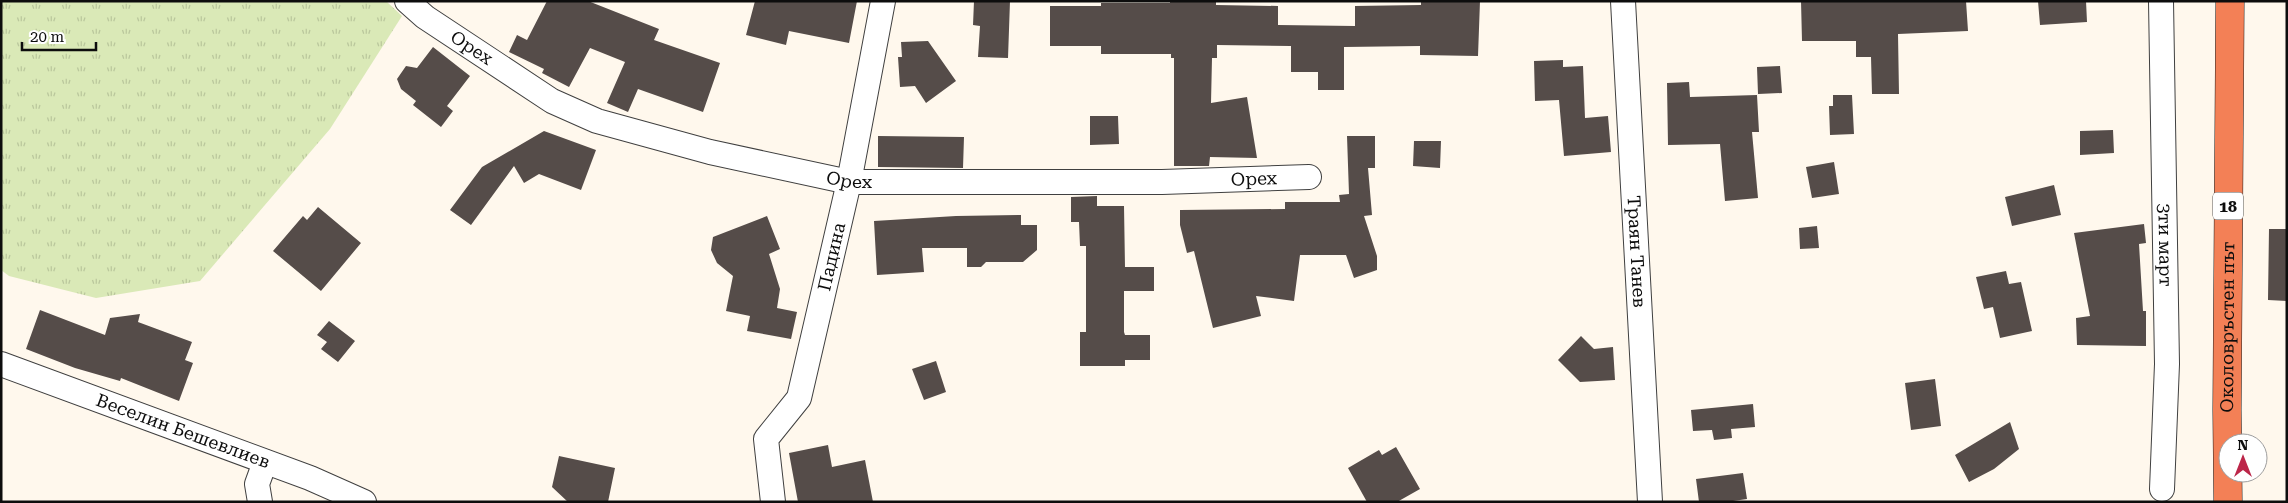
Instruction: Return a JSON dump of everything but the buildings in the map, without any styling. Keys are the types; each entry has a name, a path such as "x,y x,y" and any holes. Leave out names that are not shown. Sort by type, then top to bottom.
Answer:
{"highway":[{"name":"Околовръстен път","path":"2228,502 2230,1"}],"street":[{"name":"Орех","path":"407,1 425,17 552,100 596,121 710,152 849,182 1162,182 1310,177"},
{"name":"Падина","path":"773,502 766,439 799,398 849,182 883,1"},
{"name":"Траян Танев","path":"1624,1 1650,502"},
{"name":"3ти март","path":"2161,1 2167,364 2162,489"},
{"name":"Веселин Бешевлиев","path":"1,364 264,462 364,502"},
{"path":"260,502 257,484 264,462"}],"green space":[{"path":"1,1 386,1 402,16 330,129 200,281 96,298 9,276 1,270"}]}
